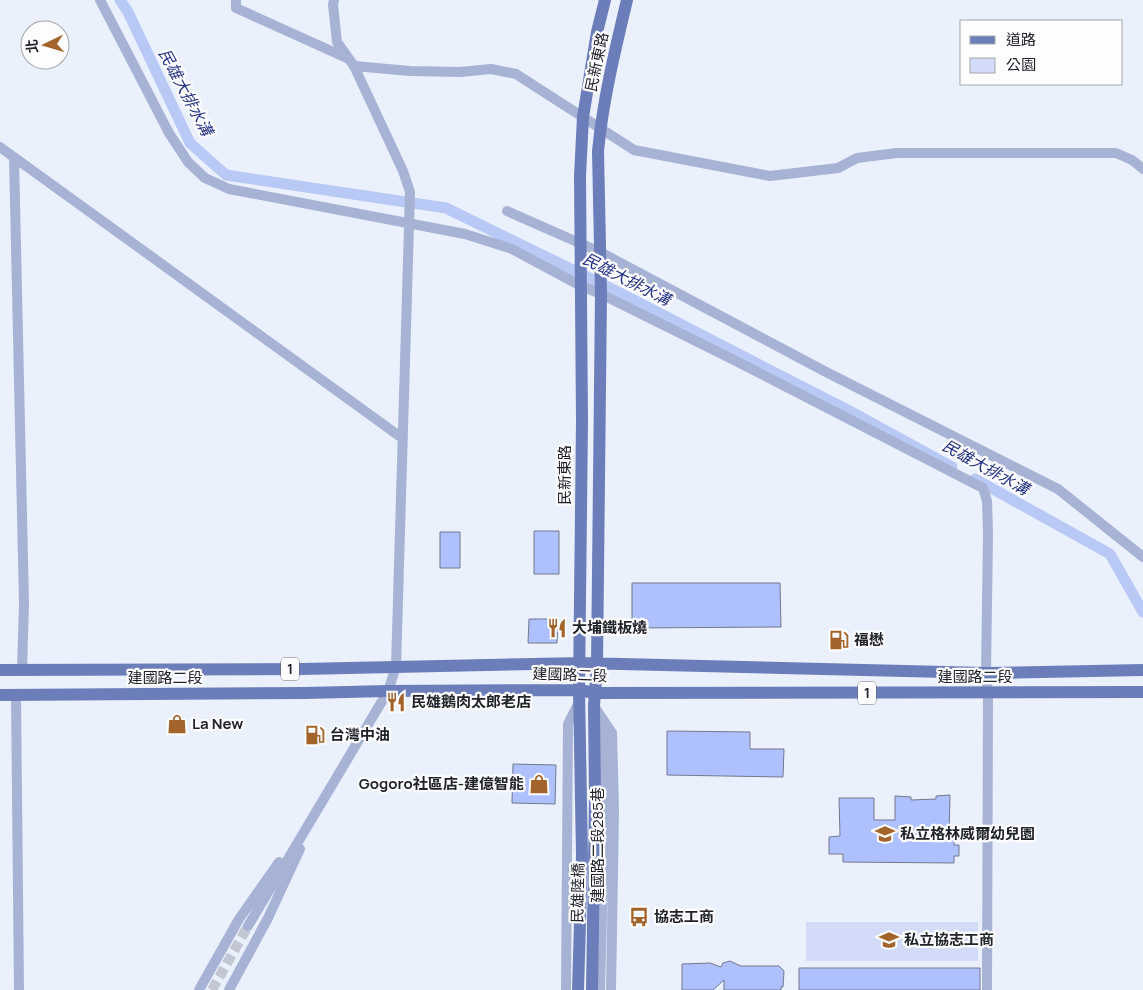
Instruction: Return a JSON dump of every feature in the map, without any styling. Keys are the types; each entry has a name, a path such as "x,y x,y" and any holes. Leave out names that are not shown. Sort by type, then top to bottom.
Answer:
{"main road":[{"name":"民新東路","path":"578,798 581,663 582,430 580,176 583,117 597,32 605,0"},
{"name":"民新東路","path":"601,294 598,151 613,60 627,0"},
{"path":"600,798 594,706 597,664 601,294"},
{"name":"建國路二段","path":"0,670 302,669 581,663 986,673 1140,670"},
{"name":"建國路二段","path":"0,695 294,693 388,690 579,696 595,693 988,694 1141,692"},
{"name":"民雄陸橋","path":"578,798 582,856 578,990"},
{"name":"民雄陸橋","path":"592,990 600,798"}],"street":[{"path":"100,0 169,133 188,162 205,178 230,188 464,234 512,248 581,286 730,358 983,488 987,501 988,534 986,673 988,694 987,990"},
{"path":"236,0 236,8 352,63 410,71 452,72 491,69 516,74 600,130 634,150 770,176 838,168 857,158 897,153 1116,153 1132,160 1143,168"},
{"path":"248,926 388,690 396,667 410,192 403,171 352,63 337,42 334,0"},
{"path":"0,147 402,438"},
{"path":"14,157 24,604 22,670"},
{"path":"508,211 600,252 828,373 1058,489 1143,557"},
{"path":"16,695 19,990"},
{"path":"566,990 568,724 579,696"},
{"name":"建國路二段285巷","path":"594,706 612,733 614,811 612,990"},
{"path":"199,990 238,919 324,798"},
{"path":"229,990 268,918 324,798"},
{"name":"民雄陸橋","path":"571,990 578,798"},
{"name":"民雄陸橋","path":"600,798 600,990"}],"green space":[{"path":"806,922 978,922 978,961 806,961"}],"building":[{"path":"534,531 559,531 559,574 534,574"},
{"path":"440,532 460,532 460,568 440,568"},
{"path":"632,583 780,583 781,627 632,628"},
{"path":"529,619 558,619 557,643 528,643"},
{"path":"667,731 750,732 750,749 784,749 783,777 667,775"},
{"path":"513,764 556,765 555,804 512,803"},
{"path":"950,795 949,837 954,837 954,845 959,845 959,856 954,856 954,863 843,862 843,854 829,854 829,837 840,836 839,798 874,798 874,820 895,820 895,796 911,797 911,800 936,799 936,796"},
{"path":"730,961 741,966 779,966 784,971 783,987 781,987 781,990 724,990 724,980 713,990 682,990 682,964 710,963 721,967 723,963"},
{"path":"799,968 980,968 980,990 799,990"}],"waterway":[{"name":"民雄大排水溝","path":"120,0 128,12 190,143 226,175 446,208 622,294 859,416 952,467"},
{"name":"民雄大排水溝","path":"975,479 1110,554 1143,612"}],"tunnel":[{"path":"212,990 248,926"}],"place":[{"name":"大埔鐵板燒","path":"557,628"},
{"name":"福懋","path":"839,640"},
{"name":"民雄鵝肉太郎老店","path":"396,702"},
{"name":"La New","path":"177,724"},
{"name":"台灣中油","path":"315,735"},
{"name":"Gogoro社區店-建億智能","path":"539,784"},
{"name":"私立格林威爾幼兒園","path":"885,834"},
{"name":"協志工商","path":"639,917"},
{"name":"私立協志工商","path":"889,940"}]}
